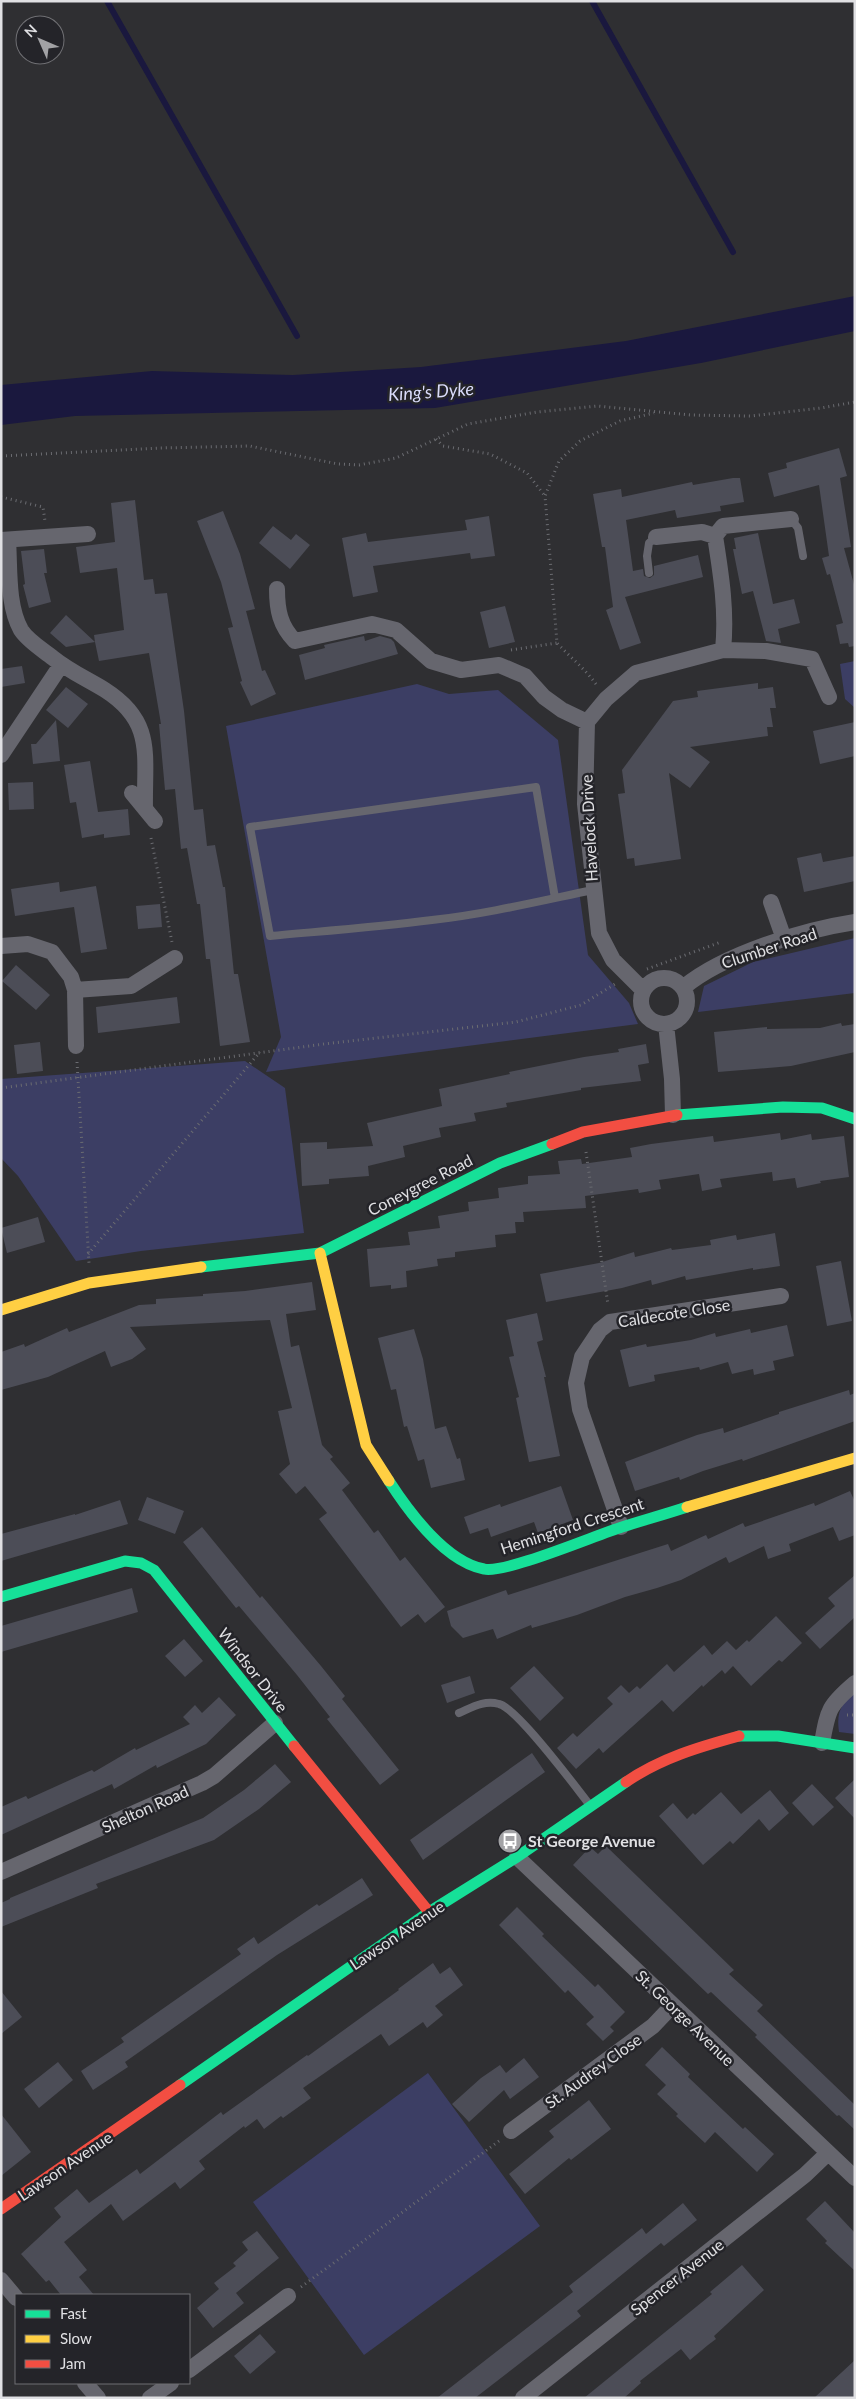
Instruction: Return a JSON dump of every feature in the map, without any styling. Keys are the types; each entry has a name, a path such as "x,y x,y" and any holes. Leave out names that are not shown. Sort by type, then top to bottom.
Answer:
{"street":[{"path":"723,650 726,627 715,536 723,526 791,519"},
{"path":"656,537 702,532 715,536"},
{"path":"88,534 5,540 14,614 22,631 61,664 106,691 130,709 140,726 145,744 144,808"},
{"path":"277,589 277,610 284,630 295,641 372,624 396,630 431,661 461,670 499,665 526,676 544,697 562,710 587,722 606,699 636,673 723,650 766,651 812,659 829,697"},
{"path":"1,755 61,664"},
{"name":"Havelock Drive","path":"587,722 584,804 599,933 613,960 644,990"},
{"path":"132,793 155,821"},
{"path":"771,902 784,939"},
{"name":"Clumber Road","path":"684,987 713,966 784,939 855,922"},
{"path":"1,946 28,944 52,952 71,977 75,990 76,1046"},
{"path":"75,990 130,986 175,958"},
{"path":"662,978 673,979 684,987 687,998 684,1013 680,1018 666,1024 652,1021 642,1011 641,995 644,990 649,983 662,978"},
{"path":"666,1024 673,1115"},
{"name":"Coneygree Road","path":"1,1310 90,1283 138,1275 320,1253 500,1163 583,1132 673,1115 783,1107 822,1108 855,1119"},
{"name":"Hemingford Crescent","path":"320,1253 366,1445 398,1495 436,1540 462,1561 486,1570 516,1564 620,1527 855,1458"},
{"name":"Caldecote Close","path":"620,1527 580,1408 576,1383 582,1357 600,1330 610,1322 781,1296"},
{"name":"Windsor Drive","path":"1,1597 125,1561 141,1563 154,1570 274,1723 429,1912"},
{"path":"822,1742 827,1715 834,1701 855,1683"},
{"name":"Shelton Road","path":"1,1872 202,1783 214,1776 274,1723"},
{"name":"Lawson Avenue","path":"1,2209 429,1912 517,1857 639,1773 685,1751 740,1736 778,1736 855,1748"},
{"name":"St. George Avenue","path":"517,1857 855,2178"},
{"name":"St. Audrey Close","path":"511,2131 653,2026 672,2006"},
{"name":"Spencer Avenue","path":"523,2398 805,2175 828,2153"},
{"path":"1,2280 15,2297"},
{"path":"190,2369 288,2296"},
{"path":"86,2384 98,2398"},
{"path":"150,2398 170,2384"}],"lane":[{"path":"791,519 798,528 803,556"},
{"path":"649,573 647,556 649,543 656,537"},
{"path":"555,898 536,787 250,827 270,936 433,920 555,898 593,890"},
{"path":"459,1713 482,1702 501,1704 518,1718 591,1806"}],"path":[{"path":"1,456 160,448 250,446 338,464 359,465 396,458 468,424 536,412 597,406 658,413 751,416 855,402"},
{"path":"606,699 588,673 572,660 557,643 545,496 559,461 580,441 620,421 658,413"},
{"path":"436,439 443,446 490,454 527,473 545,496"},
{"path":"1,497 43,507 45,521 33,538"},
{"path":"144,808 175,958"},
{"path":"1,1088 260,1052 516,1022 581,1006 629,975 722,942"},
{"path":"88,1254 260,1052"},
{"path":"78,1076 90,1283"},
{"path":"583,1132 610,1322"},
{"path":"288,2296 511,2131"}],"shaded area":[{"path":"855,661 855,708 845,699 840,664"},
{"path":"417,684 449,694 498,690 558,740 588,955 629,1003 638,1024 266,1072 281,1037 226,726"},
{"path":"855,938 855,993 698,1012 704,986 753,962"},
{"path":"245,1061 285,1088 304,1233 141,1251 76,1261 18,1176 1,1158 1,1079"},
{"path":"855,1689 855,1734 839,1732 839,1713"},
{"path":"428,2073 540,2226 364,2355 253,2202"}],"water":[{"name":"King's Dyke","path":"855,296 855,331 701,363 435,408 75,416 1,425 1,385 152,371 293,375 421,367 626,341"}],"building":[{"path":"839,448 847,476 840,478 851,547 844,548 855,588 855,646 849,647 848,643 840,644 836,625 843,623 830,574 827,575 822,558 829,556 819,485 774,497 768,473 787,468 786,463"},
{"path":"740,478 744,502 720,506 721,511 677,518 675,510 626,520 633,571 643,569 644,576 650,578 654,575 654,566 698,555 703,577 625,597 641,643 620,650 606,610 613,607 605,547 602,547 593,494 621,489 622,497 692,482 693,485"},
{"path":"135,500 144,580 153,579 155,594 167,593 184,711 194,810 203,809 207,846 215,845 223,887 225,887 234,974 238,974 250,1042 220,1046 210,959 206,959 200,904 197,904 187,848 181,849 175,789 165,790 159,724 161,724 149,653 99,661 94,635 124,630 117,568 80,573 76,547 115,542 111,503"},
{"path":"223,511 240,554 255,609 246,611 262,671 265,670 276,694 251,706 240,682 242,681 228,628 233,627 221,582 197,521"},
{"path":"489,516 495,556 471,559 470,553 373,566 378,592 353,597 342,538 366,533 368,542 467,530 465,520"},
{"path":"273,526 291,540 296,534 310,545 290,569 259,543"},
{"path":"758,533 773,604 794,599 800,623 778,629 781,643 766,641 753,591 742,594 733,549 736,549 734,538"},
{"path":"44,549 47,573 44,573 51,602 29,608 23,585 25,584 21,551"},
{"path":"505,606 515,642 489,648 480,612"},
{"path":"66,615 95,642 66,647 50,633"},
{"path":"364,636 365,641 380,636 391,639 398,654 305,680 299,655 325,648 324,645"},
{"path":"22,666 25,683 1,687 1,669"},
{"path":"758,683 758,689 773,687 776,708 770,708 773,727 767,727 768,736 690,747 710,762 690,788 669,773 681,859 635,866 634,858 627,859 618,794 625,793 622,770 673,701 698,697 697,691"},
{"path":"66,687 88,704 68,728 46,710"},
{"path":"56,720 60,761 33,764 31,744 36,744"},
{"path":"855,722 855,756 820,764 813,731"},
{"path":"90,761 98,812 128,809 130,835 104,838 104,834 82,838 76,802 70,803 64,765"},
{"path":"33,782 34,809 9,810 8,783"},
{"path":"821,853 823,862 855,856 855,881 804,892 797,858"},
{"path":"59,882 60,892 96,886 107,949 81,953 74,907 15,916 11,889"},
{"path":"160,904 162,927 138,929 136,906"},
{"path":"16,965 50,995 36,1010 2,981"},
{"path":"177,997 180,1023 98,1033 96,1007"},
{"path":"841,1023 842,1026 855,1024 855,1052 791,1066 718,1072 714,1032 767,1027 767,1029 820,1028"},
{"path":"40,1042 43,1071 17,1074 14,1045"},
{"path":"646,1044 649,1063 638,1065 641,1081 581,1088 581,1090 506,1103 507,1107 474,1113 476,1121 439,1128 441,1137 403,1146 405,1157 368,1166 369,1176 329,1179 329,1184 302,1186 300,1143 327,1142 327,1149 373,1146 367,1123 442,1106 439,1089 510,1074 509,1072 619,1052 618,1049"},
{"path":"780,1133 781,1140 811,1134 812,1140 844,1136 849,1177 820,1181 821,1183 797,1188 795,1178 773,1181 772,1172 720,1179 722,1187 702,1191 699,1174 659,1180 661,1189 639,1193 638,1189 585,1196 586,1208 523,1212 524,1222 515,1222 516,1233 495,1235 496,1247 455,1252 455,1257 437,1259 438,1266 406,1271 407,1287 391,1289 391,1285 370,1287 367,1249 410,1245 408,1232 440,1228 438,1216 469,1211 468,1202 499,1198 498,1188 528,1184 528,1176 560,1174 558,1161 581,1159 582,1164 632,1157 630,1148 651,1144 713,1136 714,1142"},
{"path":"38,1217 45,1242 7,1253 1,1228"},
{"path":"775,1233 780,1266 753,1270 753,1268 686,1280 685,1276 652,1285 651,1280 622,1288 546,1302 540,1274 599,1263 634,1252 635,1257 671,1248 672,1250 711,1245 710,1240 736,1235 737,1240"},
{"path":"841,1261 852,1321 827,1326 816,1266"},
{"path":"312,1282 316,1310 286,1314 291,1347 299,1345 322,1445 333,1457 330,1459 350,1483 342,1490 374,1533 378,1530 400,1561 405,1557 445,1607 425,1623 418,1614 401,1627 319,1519 327,1513 305,1486 296,1494 279,1474 290,1464 278,1411 292,1408 270,1320 130,1327 146,1349 132,1359 111,1367 105,1351 48,1377 1,1390 1,1352 24,1344 25,1347 67,1328 69,1332 139,1305 156,1304 156,1299 203,1296 203,1294 245,1291"},
{"path":"537,1313 543,1340 537,1342 546,1377 544,1377 560,1456 529,1462 516,1398 519,1397 509,1357 514,1356 506,1320"},
{"path":"787,1325 794,1356 773,1361 775,1370 754,1375 753,1369 732,1374 728,1362 700,1370 699,1367 654,1375 655,1381 629,1387 620,1350 646,1344 647,1347 691,1340 715,1333 716,1337 750,1329 751,1333"},
{"path":"414,1329 423,1359 435,1429 446,1426 457,1459 460,1458 465,1480 431,1488 424,1459 418,1461 407,1426 404,1427 396,1389 391,1390 378,1338"},
{"path":"849,1390 850,1395 855,1393 855,1421 743,1461 742,1459 680,1480 679,1477 635,1491 625,1462 697,1435 723,1428 724,1433 779,1414 779,1412"},
{"path":"561,1486 573,1520 538,1533 534,1522 491,1537 488,1528 470,1534 464,1517 500,1504 501,1507"},
{"path":"850,1491 855,1502 855,1535 839,1541 833,1527 789,1544 791,1551 768,1559 764,1546 729,1563 726,1557 681,1580 625,1597 577,1615 532,1628 531,1625 497,1639 493,1629 463,1638 451,1626 447,1611 506,1590 508,1595 668,1544 671,1551 706,1535 708,1539 743,1523 745,1527 814,1503 815,1506"},
{"path":"147,1497 184,1511 175,1534 138,1520"},
{"path":"120,1500 128,1524 1,1561 1,1534 75,1515"},
{"path":"202,1527 260,1598 262,1596 321,1666 345,1696 342,1699 399,1770 380,1785 327,1719 330,1717 297,1675 239,1606 236,1608 183,1542"},
{"path":"855,1575 855,1617 820,1649 805,1633 835,1606 828,1598"},
{"path":"132,1588 138,1612 1,1652 1,1626"},
{"path":"776,1616 802,1643 782,1662 779,1660 751,1686 733,1666 725,1674 722,1670 703,1687 702,1685 673,1712 662,1700 603,1753 599,1748 576,1769 557,1748 573,1733 577,1737 613,1704 607,1698 621,1685 629,1693 637,1686 640,1689 667,1664 674,1672 704,1645 712,1655 727,1641 736,1650 747,1640 749,1642"},
{"path":"184,1639 203,1661 185,1677 165,1656"},
{"path":"534,1666 564,1698 540,1721 510,1688"},
{"path":"470,1676 475,1693 447,1703 441,1685"},
{"path":"219,1697 236,1715 206,1744 157,1768 156,1765 114,1789 112,1784 1,1835 1,1807 26,1796 28,1799 92,1770 94,1772 135,1748 136,1750 190,1724 183,1717 195,1705 202,1713"},
{"path":"532,1753 545,1772 423,1860 410,1840"},
{"path":"275,1764 291,1782 259,1809 214,1840 96,1884 98,1888 1,1927 1,1903 203,1818 244,1790"},
{"path":"855,1779 855,1819 835,1798"},
{"path":"812,1784 834,1807 813,1826 792,1803"},
{"path":"770,1790 789,1813 769,1831 759,1819 733,1844 730,1841 703,1865 659,1816 673,1803 687,1819 693,1813 695,1815 721,1792 741,1814"},
{"path":"606,1846 734,1970 729,1974 763,2005 757,2011 855,2105 855,2130 839,2115 837,2116 755,2037 757,2035 711,1992 708,1994 573,1865 590,1847 598,1854"},
{"path":"362,1878 373,1895 277,1955 125,2062 128,2067 93,2090 81,2071 124,2042 121,2038 241,1954 237,1949 254,1937 258,1944 317,1904 319,1906"},
{"path":"517,1907 544,1934 542,1936 595,1987 598,1984 625,2012 610,2027 614,2031 603,2041 586,2024 594,2017 568,1990 565,1993 499,1925"},
{"path":"433,1963 440,1974 450,1967 463,1985 435,2006 443,2015 427,2028 423,2022 389,2046 381,2034 303,2088 311,2098 283,2118 281,2116 264,2129 257,2119 245,2128 244,2126 199,2161 205,2169 180,2189 175,2182 123,2221 111,2204 64,2242 87,2270 79,2277 93,2294 60,2294 49,2280 46,2282 21,2254 61,2217 54,2208 77,2189 89,2203 137,2169 140,2174 221,2112 223,2115 308,2056"},
{"path":"1,1991 22,2017 1,2034"},
{"path":"662,2047 690,2074 688,2077 743,2129 745,2127 774,2154 757,2172 715,2132 705,2143 676,2116 678,2114 657,2094 666,2085 645,2065"},
{"path":"524,2058 539,2077 510,2099 504,2090 469,2122 452,2104 481,2078 500,2065 506,2073"},
{"path":"58,2062 73,2080 39,2108 24,2089"},
{"path":"589,2100 611,2129 571,2160 569,2158 525,2194 509,2174 554,2137 549,2131"},
{"path":"1,2114 31,2152 1,2176"},
{"path":"825,2201 855,2233 855,2271 825,2243 827,2241 806,2219"},
{"path":"683,2203 697,2220 664,2246 661,2243 577,2311 581,2316 475,2398 437,2398 573,2292 569,2286 642,2228 646,2234"},
{"path":"257,2231 279,2258 236,2293 244,2303 213,2328 197,2308 219,2289 214,2283 236,2266 233,2263 248,2250 242,2242"},
{"path":"742,2265 764,2290 714,2336 716,2339 690,2360 681,2349 640,2381 641,2383 624,2398 584,2398 712,2294 710,2292"},
{"path":"260,2334 276,2352 250,2374 234,2356"},
{"path":"855,2360 855,2398 814,2398"}],"waterway":[{"path":"107,1 297,336"},
{"path":"592,1 733,252"}],"traffic: fast":[{"path":"677,1115 783,1107 822,1108 855,1119"},
{"path":"201,1267 320,1253 500,1163 552,1144"},
{"path":"389,1481 407,1507 430,1534 456,1557 484,1569 511,1566 622,1527 687,1507"},
{"path":"1,1597 125,1561 141,1563 154,1570 294,1746"},
{"path":"739,1736 778,1736 855,1748"},
{"path":"180,2085 429,1912 517,1857 626,1782"}],"traffic: slow":[{"path":"320,1253 366,1445 389,1481"},
{"path":"1,1310 89,1283 201,1267"},
{"path":"687,1507 855,1458"}],"traffic: jam":[{"path":"552,1144 583,1132 677,1115"},
{"path":"626,1782 667,1760 695,1749 739,1736"},
{"path":"294,1746 429,1912"},
{"path":"1,2209 180,2085"}],"place":[{"name":"St George Avenue","path":"510,1841"}]}
